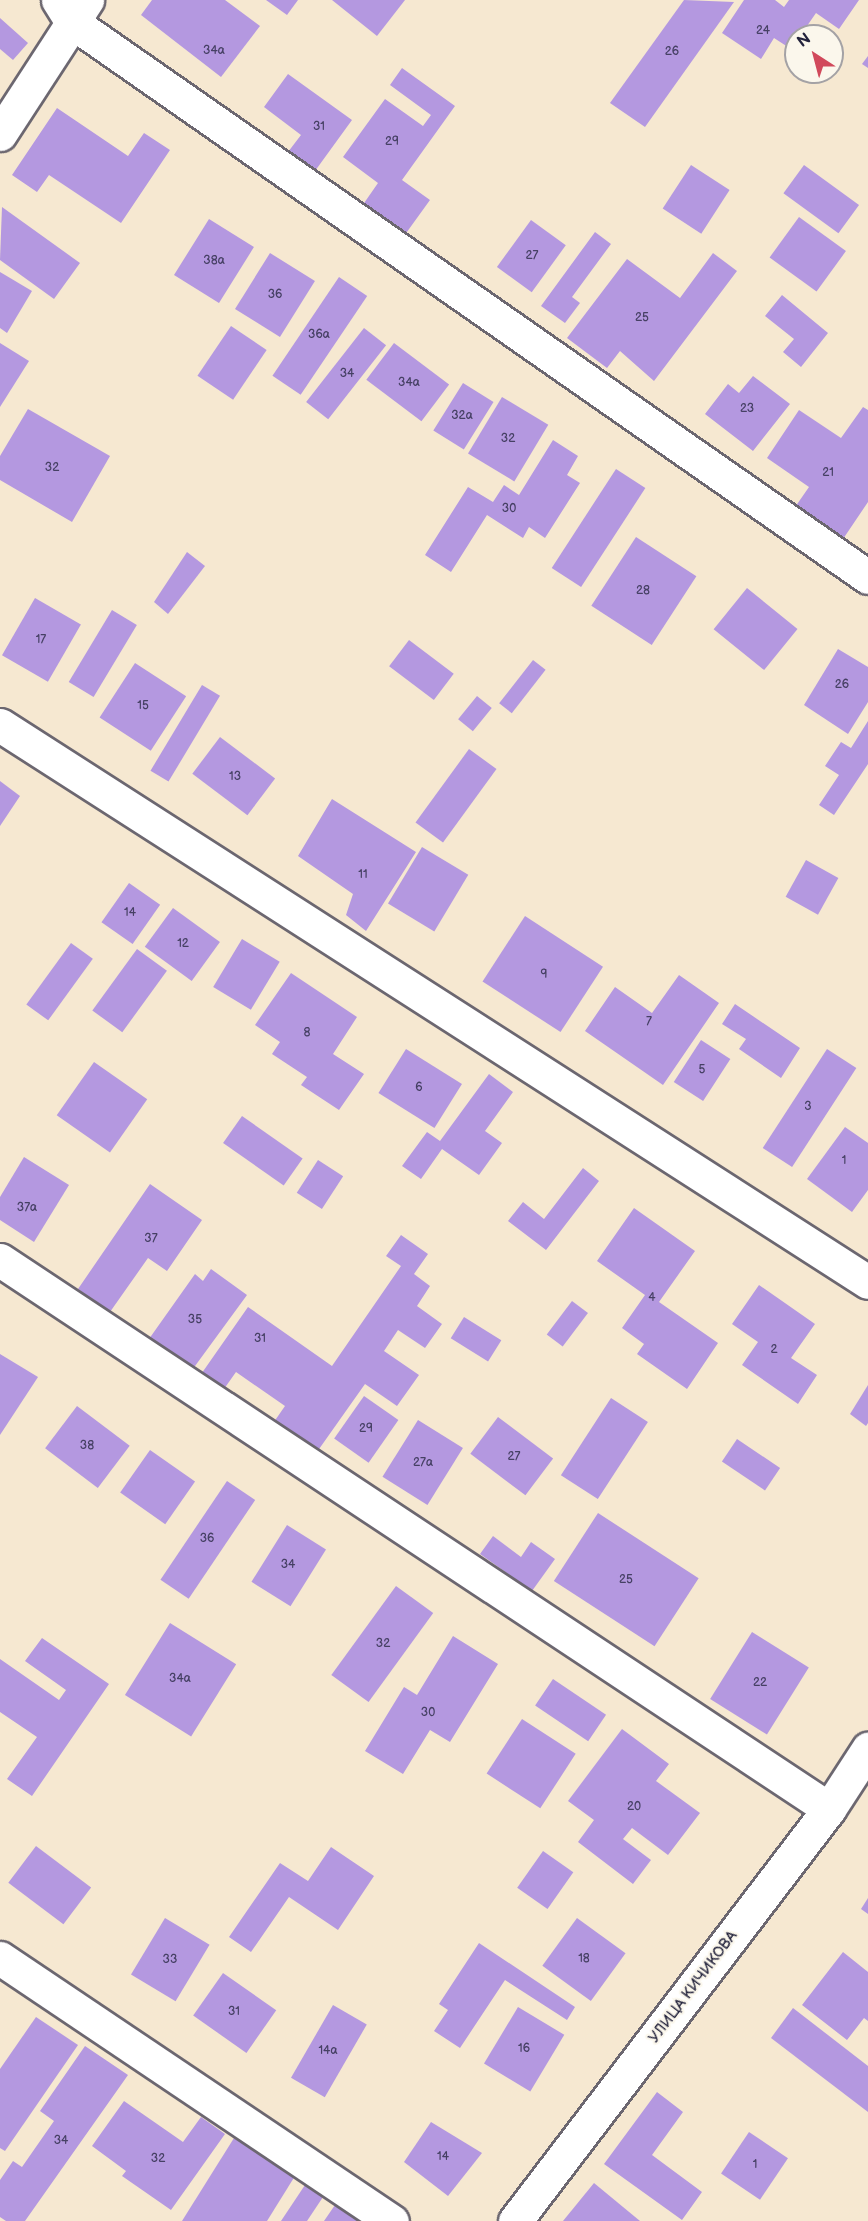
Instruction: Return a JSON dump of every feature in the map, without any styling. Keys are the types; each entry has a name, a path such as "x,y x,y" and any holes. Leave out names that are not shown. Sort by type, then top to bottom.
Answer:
{"street":[{"path":"0,134 73,7 868,577"},
{"path":"0,725 868,1282"},
{"path":"0,1260 829,1809"},
{"name":"УЛИЦА КИЧИКОВА","path":"515,2221 829,1809 868,1749"},
{"path":"0,1958 392,2221"}],"building":[{"path":"152,0 225,0 260,26 221,77 141,15"},
{"path":"266,0 298,0 287,15"},
{"path":"332,0 405,0 377,36"},
{"path":"684,0 734,2 645,127 610,103"},
{"path":"744,0 775,0 784,7 789,0 859,0 842,24 832,24 816,13 808,24 784,24 784,44 774,38 761,59 722,33"},
{"path":"0,18 28,43 13,60 0,49"},
{"path":"868,56 868,68 862,64"},
{"path":"402,68 455,106 402,180 430,200 404,236 362,206 378,183 343,157 385,99 423,126 431,115 390,85"},
{"path":"288,74 352,120 315,171 288,152 301,135 264,107"},
{"path":"57,108 128,156 144,133 170,150 121,223 49,175 37,192 12,175"},
{"path":"691,165 730,190 701,234 663,209"},
{"path":"804,165 859,205 838,233 783,193"},
{"path":"2,207 80,263 54,299 0,260"},
{"path":"799,217 846,251 817,292 770,257"},
{"path":"209,219 254,247 219,303 174,275"},
{"path":"531,220 566,245 532,292 497,267"},
{"path":"595,232 611,244 572,297 580,303 565,323 541,306"},
{"path":"270,253 315,281 280,337 235,309"},
{"path":"713,253 737,271 654,381 620,351 607,368 567,338 627,259 680,298"},
{"path":"0,272 32,291 7,333 0,328"},
{"path":"339,277 367,296 301,395 272,376"},
{"path":"782,295 828,333 801,367 783,352 794,339 765,316"},
{"path":"231,326 267,350 233,400 197,376"},
{"path":"364,328 386,345 328,419 306,402"},
{"path":"0,343 29,361 0,407"},
{"path":"394,343 449,385 421,421 366,380"},
{"path":"753,376 790,404 753,451 705,414 728,384 739,393"},
{"path":"463,383 494,402 464,450 433,430"},
{"path":"502,397 548,425 514,481 468,454"},
{"path":"863,407 868,410 868,502 841,542 793,510 809,487 767,458 799,410 841,438"},
{"path":"28,409 110,456 72,522 0,480 0,456"},
{"path":"553,440 578,456 567,475 580,483 545,538 529,527 523,538 487,515 451,572 425,555 468,487 493,502 504,485 519,495"},
{"path":"616,469 645,488 581,587 552,568"},
{"path":"636,537 696,576 652,645 591,606"},
{"path":"187,552 205,566 168,614 154,602"},
{"path":"747,588 798,629 764,670 714,629"},
{"path":"35,598 81,624 48,682 2,655"},
{"path":"112,610 137,625 94,697 69,682"},
{"path":"409,640 454,674 434,700 389,666"},
{"path":"838,649 868,667 868,702 848,734 804,705"},
{"path":"533,660 546,670 512,713 499,703"},
{"path":"135,663 186,696 151,751 100,718"},
{"path":"202,685 220,696 168,782 150,771"},
{"path":"477,696 492,708 473,731 458,719"},
{"path":"868,721 868,764 834,815 819,805 839,775 825,766 841,742 851,748"},
{"path":"220,737 275,779 247,815 192,774"},
{"path":"469,749 497,769 443,843 416,823"},
{"path":"0,781 20,796 0,826"},
{"path":"332,799 416,852 366,931 346,915 353,894 298,856"},
{"path":"422,847 468,875 434,931 388,904"},
{"path":"806,860 838,878 818,915 786,897"},
{"path":"129,883 160,905 133,944 101,922"},
{"path":"173,908 220,942 192,981 145,947"},
{"path":"525,916 603,967 561,1032 483,981"},
{"path":"242,939 280,962 251,1010 213,987"},
{"path":"71,943 93,959 48,1020 26,1004"},
{"path":"137,949 167,971 122,1032 92,1010"},
{"path":"291,973 357,1017 333,1054 364,1074 339,1110 301,1085 307,1077 272,1054 280,1042 255,1025"},
{"path":"679,975 719,1003 663,1085 585,1031 615,987 652,1013"},
{"path":"735,1004 800,1048 781,1078 739,1049 746,1039 722,1024"},
{"path":"701,1040 730,1059 703,1101 674,1082"},
{"path":"406,1049 462,1084 434,1128 378,1093"},
{"path":"827,1049 856,1068 792,1167 763,1148"},
{"path":"94,1062 147,1099 110,1153 57,1115"},
{"path":"489,1074 513,1092 485,1131 502,1143 479,1175 442,1149 421,1179 402,1166 427,1132 440,1141"},
{"path":"242,1116 303,1158 284,1185 223,1143"},
{"path":"845,1127 868,1143 868,1190 852,1212 807,1179"},
{"path":"24,1157 69,1185 34,1242 0,1220 0,1197"},
{"path":"318,1160 343,1176 322,1209 297,1193"},
{"path":"583,1168 599,1181 546,1250 508,1221 523,1202 544,1219"},
{"path":"150,1184 202,1220 167,1271 148,1258 110,1312 78,1289"},
{"path":"634,1208 695,1251 659,1302 718,1343 687,1389 637,1354 644,1344 622,1328 645,1295 597,1261"},
{"path":"401,1235 428,1254 414,1274 430,1286 417,1306 442,1324 425,1348 398,1330 384,1351 419,1375 397,1406 365,1384 312,1459 269,1429 285,1406 236,1372 219,1396 197,1380 248,1307 332,1366 401,1266 386,1256"},
{"path":"211,1269 247,1295 187,1377 144,1346 195,1274 203,1281"},
{"path":"759,1285 815,1324 791,1358 817,1375 798,1404 742,1365 758,1342 732,1324"},
{"path":"572,1301 588,1313 563,1347 547,1335"},
{"path":"464,1317 501,1340 488,1362 451,1338"},
{"path":"0,1354 38,1377 0,1435"},
{"path":"868,1385 868,1423 866,1426 850,1414"},
{"path":"364,1396 398,1420 369,1463 334,1439"},
{"path":"611,1398 648,1422 598,1499 561,1475"},
{"path":"77,1406 130,1446 98,1488 45,1448"},
{"path":"498,1417 553,1459 525,1495 470,1454"},
{"path":"418,1420 463,1448 427,1505 382,1477"},
{"path":"737,1439 780,1468 765,1490 722,1461"},
{"path":"150,1450 195,1482 165,1524 120,1493"},
{"path":"227,1481 255,1500 189,1599 160,1580"},
{"path":"598,1513 699,1578 655,1646 554,1581"},
{"path":"287,1525 326,1549 291,1606 251,1582"},
{"path":"493,1536 521,1557 531,1542 555,1559 532,1591 480,1554"},
{"path":"396,1586 433,1613 369,1702 331,1675"},
{"path":"170,1623 236,1664 191,1736 125,1695"},
{"path":"752,1632 809,1668 767,1735 710,1699"},
{"path":"453,1636 498,1664 450,1742 430,1730 403,1774 365,1751 404,1687 417,1695"},
{"path":"42,1638 109,1684 32,1796 7,1779 37,1737 0,1712 0,1659 59,1700 66,1690 25,1661"},
{"path":"553,1679 606,1715 588,1741 535,1706"},
{"path":"522,1719 576,1754 540,1808 487,1774"},
{"path":"622,1729 669,1764 656,1781 700,1813 668,1855 632,1828 623,1839 651,1860 633,1884 578,1842 594,1820 568,1801"},
{"path":"36,1846 91,1888 63,1924 8,1883"},
{"path":"331,1847 374,1876 338,1930 289,1897 251,1952 229,1937 280,1863 308,1881"},
{"path":"543,1851 573,1872 547,1909 517,1888"},
{"path":"868,1898 868,1914 861,1909"},
{"path":"165,1918 210,1945 176,2001 131,1975"},
{"path":"577,1918 626,1953 591,2001 542,1966"},
{"path":"479,1943 575,2007 567,2020 505,1980 460,2048 434,2031 448,2010 439,2004"},
{"path":"843,1952 868,1972 868,2021 864,2018 847,2040 802,2005"},
{"path":"223,1973 276,2010 246,2053 193,2016"},
{"path":"333,2005 367,2024 325,2097 291,2078"},
{"path":"518,2007 564,2035 530,2091 484,2064"},
{"path":"793,2008 868,2066 868,2112 771,2038"},
{"path":"36,2017 78,2045 5,2151 0,2148 0,2069"},
{"path":"85,2046 128,2075 25,2221 6,2221 0,2217 0,2180 13,2161 22,2167 54,2121 40,2111"},
{"path":"657,2092 683,2112 652,2155 702,2192 682,2220 604,2164"},
{"path":"124,2101 183,2142 201,2117 225,2134 171,2210 122,2176 126,2171 92,2146"},
{"path":"431,2122 482,2153 448,2196 404,2162"},
{"path":"749,2132 788,2158 760,2200 721,2173"},
{"path":"234,2138 295,2176 267,2221 182,2221"},
{"path":"307,2182 325,2194 307,2221 281,2221"},
{"path":"594,2183 640,2221 563,2221"},
{"path":"335,2205 360,2221 324,2221"}]}
